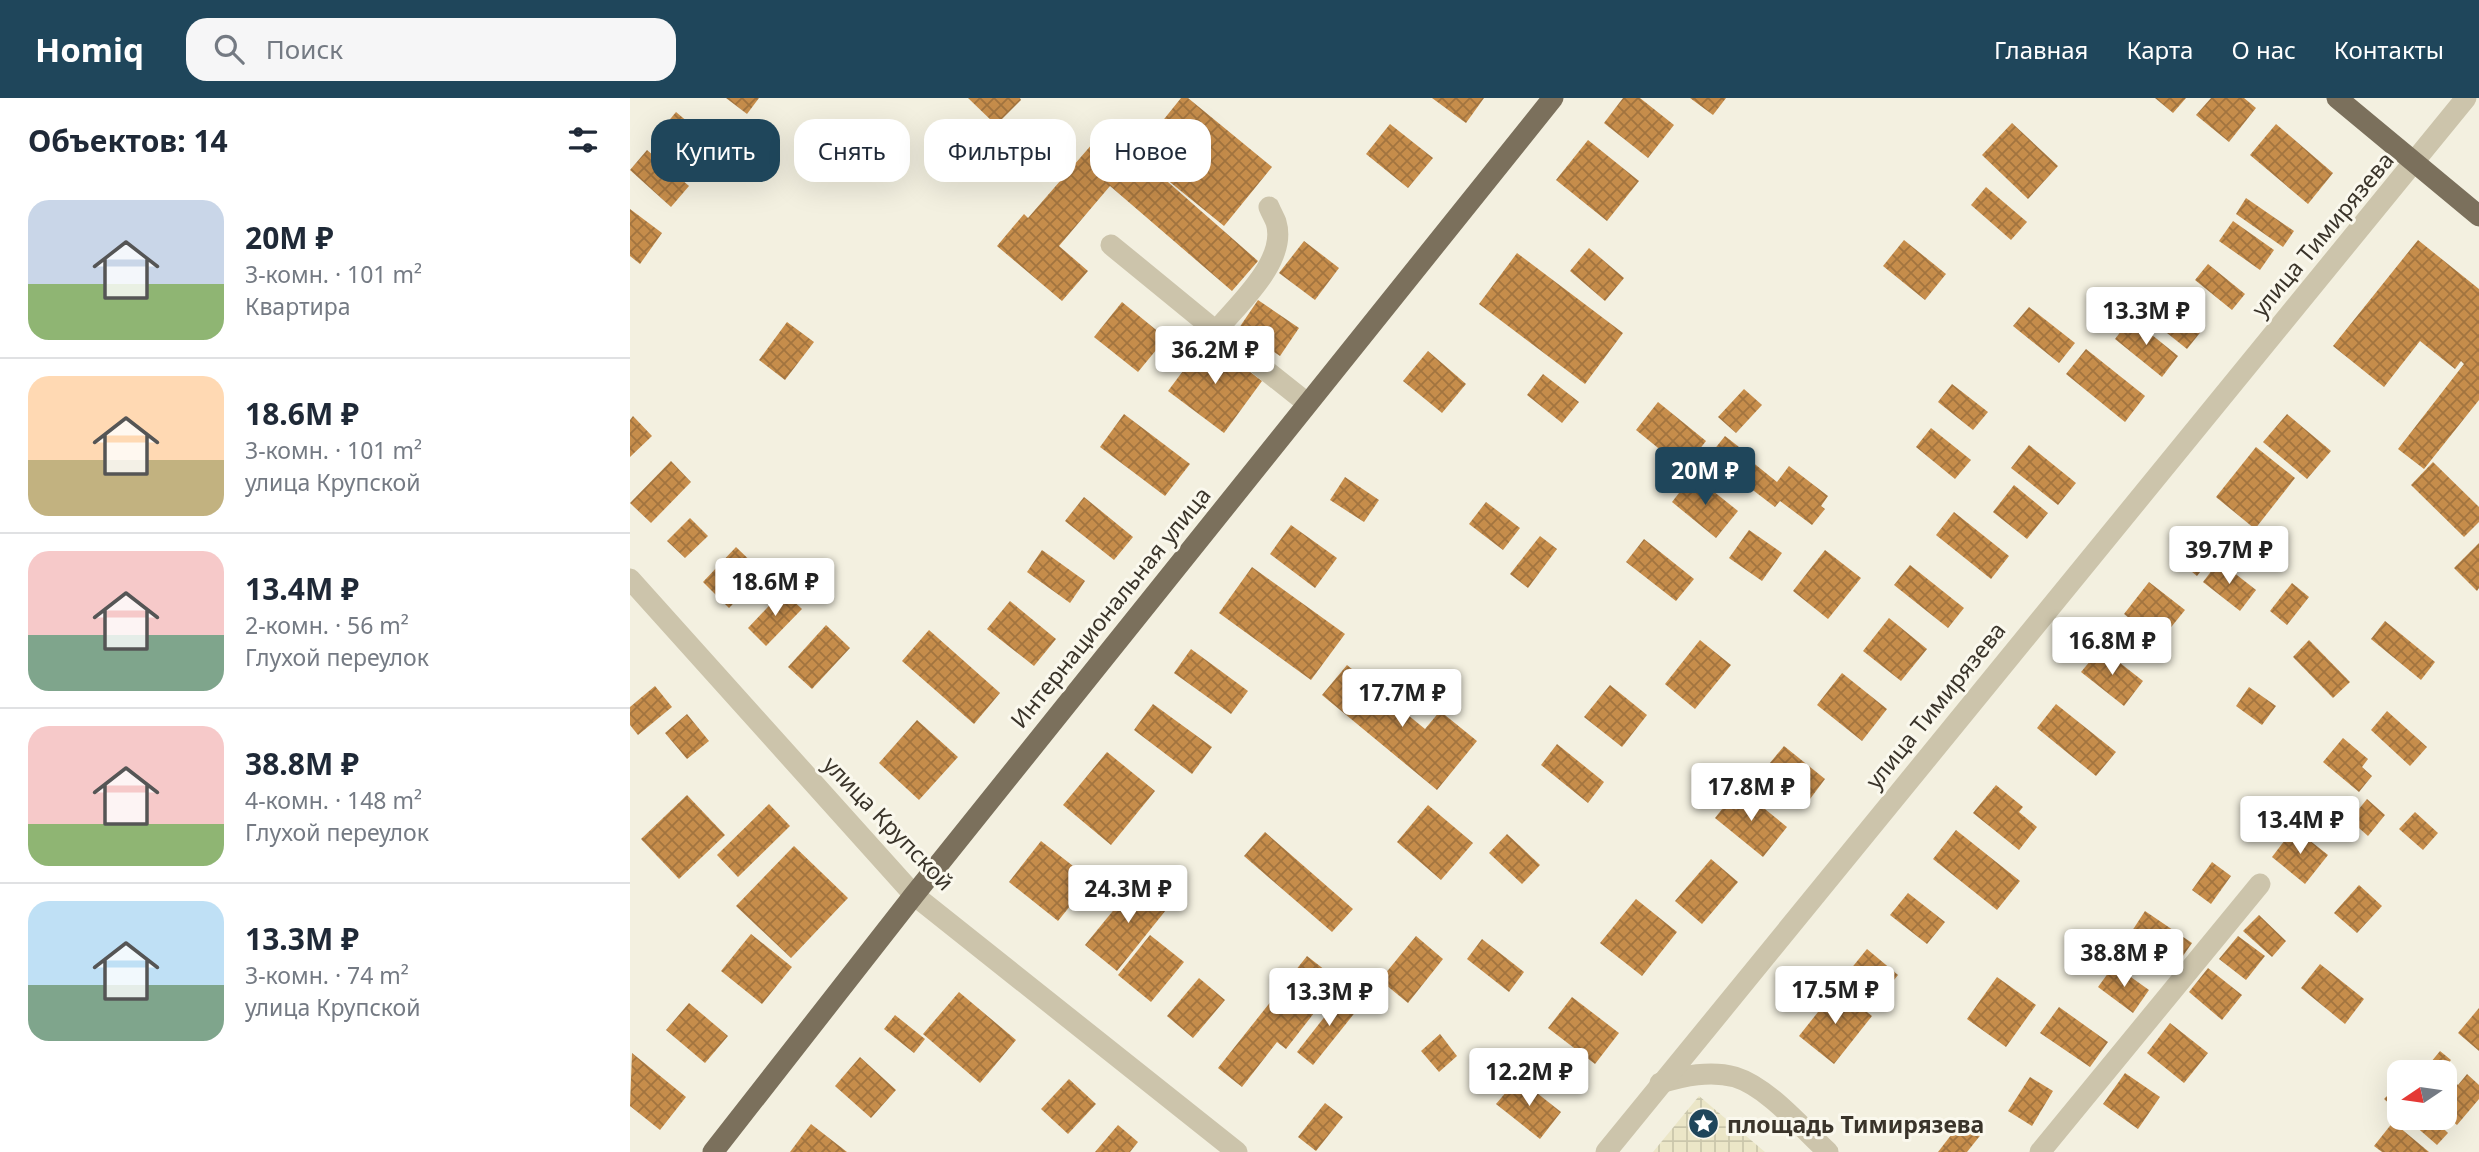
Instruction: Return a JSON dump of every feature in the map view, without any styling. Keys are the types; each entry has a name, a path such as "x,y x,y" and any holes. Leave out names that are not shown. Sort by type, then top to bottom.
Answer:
{"main road":[{"name":"Интернациональная улица","path":"713,1152 914,895 1553,98"},
{"path":"2337,98 2479,216"}],"street":[{"name":"улица Тимирязева","path":"1606,1152 2466,98"},
{"path":"1216,331 1267,270 1276,247 1277,224 1269,207"},
{"path":"1111,244 1307,402"},
{"name":"улица Крупской","path":"630,579 914,895 1237,1152"},
{"path":"2040,1152 2260,884"},
{"path":"1660,1083 1695,1074 1736,1077 1758,1089 1778,1105 1828,1152"}],"shaded area":[{"name":"площадь Тимирязева","path":"1699,1096 1765,1152 1653,1152"}],"building":[{"path":"726,98 759,98 747,114"},
{"path":"968,98 1020,98 1002,119 990,119"},
{"path":"1181,98 1188,98 1272,167 1224,226 1170,182 1211,182 1211,119 1164,119"},
{"path":"1432,98 1484,98 1466,123"},
{"path":"1623,98 1640,98 1674,125 1648,158 1604,123"},
{"path":"1690,98 1726,98 1713,115"},
{"path":"2155,98 2186,98 2173,113"},
{"path":"2211,98 2244,98 2256,108 2229,142 2196,115"},
{"path":"676,112 684,119 670,119"},
{"path":"2012,123 2058,166 2028,199 1982,155"},
{"path":"1390,124 1433,158 1408,188 1366,154"},
{"path":"2276,124 2333,173 2308,204 2250,155"},
{"path":"1588,140 1639,181 1607,221 1556,180"},
{"path":"1090,146 1090,182 1168,182 1258,261 1232,291 1110,186 1059,246 1088,271 1062,301 997,246 1024,214 1028,218 1059,182 1076,182 1076,163"},
{"path":"647,150 651,153 651,182 684,182 689,186 671,207 630,170"},
{"path":"1986,187 2027,222 2011,240 1971,205"},
{"path":"2246,198 2294,231 2283,247 2236,214"},
{"path":"630,209 662,233 640,264 630,256"},
{"path":"2233,221 2274,250 2260,270 2219,241"},
{"path":"1904,240 1946,274 1925,300 1883,266"},
{"path":"2418,240 2479,289 2479,400 2424,469 2398,449 2464,364 2461,361 2455,369 2420,341 2384,387 2333,346"},
{"path":"1304,241 1339,268 1315,300 1279,273"},
{"path":"1589,248 1624,278 1605,301 1570,271"},
{"path":"1517,253 1623,333 1585,384 1479,304"},
{"path":"2208,264 2245,294 2232,310 2195,280"},
{"path":"1258,300 1299,328 1280,356 1239,328"},
{"path":"2168,301 2203,329 2187,349 2152,321"},
{"path":"1122,302 1166,338 1138,372 1094,337"},
{"path":"2029,307 2075,343 2059,363 2013,326"},
{"path":"2131,318 2178,356 2162,377 2115,339"},
{"path":"787,322 814,342 785,380 759,360"},
{"path":"1207,339 1262,381 1224,433 1168,391"},
{"path":"2086,349 2145,396 2125,422 2066,374"},
{"path":"1428,351 1466,384 1442,413 1403,381"},
{"path":"1543,374 1579,402 1562,423 1527,395"},
{"path":"1952,384 1988,412 1973,430 1938,402"},
{"path":"1744,389 1762,405 1736,433 1718,417"},
{"path":"1658,402 1706,441 1684,469 1636,430"},
{"path":"1124,414 1190,464 1165,496 1100,447"},
{"path":"2287,414 2331,451 2307,479 2263,442"},
{"path":"633,416 652,436 630,457 630,420"},
{"path":"1931,428 1971,460 1955,479 1916,447"},
{"path":"1725,436 1777,482 1789,466 1828,496 1821,506 1825,509 1812,525 1780,501 1775,507 1741,481 1745,476 1713,451"},
{"path":"2029,445 2076,483 2058,505 2011,468"},
{"path":"2256,447 2295,478 2255,529 2216,497"},
{"path":"671,461 691,482 651,523 630,503"},
{"path":"2433,462 2479,507 2479,522 2464,537 2411,485"},
{"path":"1693,475 1738,511 1716,538 1672,502"},
{"path":"1345,477 1379,500 1364,522 1330,500"},
{"path":"2014,485 2048,513 2027,539 1993,512"},
{"path":"1084,497 1133,537 1114,560 1065,521"},
{"path":"1486,502 1520,528 1503,550 1469,524"},
{"path":"1954,512 2009,556 1991,579 1936,535"},
{"path":"690,518 708,536 685,558 667,541"},
{"path":"1291,525 1337,558 1315,588 1270,554"},
{"path":"1749,530 1782,553 1762,581 1729,558"},
{"path":"1540,536 1557,549 1528,588 1510,574"},
{"path":"2185,537 2211,558 2197,576 2171,555"},
{"path":"1644,539 1694,579 1676,601 1626,562"},
{"path":"2479,543 2479,588 2477,591 2454,568"},
{"path":"736,547 763,573 729,608 703,582"},
{"path":"1042,550 1085,581 1070,603 1027,572"},
{"path":"1825,550 1861,578 1828,619 1793,591"},
{"path":"2219,561 2256,590 2240,611 2203,582"},
{"path":"1910,565 1964,608 1948,628 1894,585"},
{"path":"1252,567 1345,634 1311,680 1219,613"},
{"path":"2149,582 2185,610 2159,642 2124,614"},
{"path":"2292,583 2309,597 2287,625 2270,611"},
{"path":"783,591 802,609 766,646 748,628"},
{"path":"1010,601 1056,639 1034,666 987,629"},
{"path":"1889,618 1927,649 1901,681 1863,651"},
{"path":"2385,621 2435,662 2421,680 2371,639"},
{"path":"826,625 850,648 812,689 788,667"},
{"path":"929,630 1000,693 974,724 902,661"},
{"path":"1700,640 1731,665 1695,709 1665,684"},
{"path":"2309,640 2350,682 2333,698 2293,657"},
{"path":"2101,648 2143,681 2124,706 2081,672"},
{"path":"1191,649 1248,691 1231,714 1174,673"},
{"path":"1347,665 1425,729 1440,711 1477,741 1437,790 1322,695"},
{"path":"1842,673 1887,709 1862,741 1817,705"},
{"path":"1610,685 1647,715 1622,747 1584,717"},
{"path":"655,686 672,707 638,735 630,725 630,707"},
{"path":"2249,687 2276,706 2262,725 2236,706"},
{"path":"1153,704 1212,747 1192,774 1134,730"},
{"path":"2056,704 2116,752 2096,776 2037,728"},
{"path":"2387,711 2427,747 2410,766 2371,730"},
{"path":"687,714 709,741 687,759 665,733"},
{"path":"917,720 958,757 919,800 879,763"},
{"path":"2343,738 2368,759 2362,767 2372,776 2359,792 2323,762"},
{"path":"1557,744 1604,782 1588,803 1541,765"},
{"path":"1784,746 1825,779 1807,803 1765,769"},
{"path":"1107,752 1155,791 1111,845 1063,805"},
{"path":"1996,785 2023,807 2019,812 2037,827 2019,850 1973,813"},
{"path":"1739,788 1787,827 1763,857 1715,818"},
{"path":"687,795 725,835 679,879 641,839"},
{"path":"2367,799 2385,815 2368,836 2350,820"},
{"path":"769,804 790,826 738,877 717,855"},
{"path":"1428,805 1473,843 1441,880 1397,842"},
{"path":"2415,812 2438,833 2423,850 2399,829"},
{"path":"2294,828 2328,855 2305,884 2272,857"},
{"path":"1956,830 2020,881 1997,910 1933,859"},
{"path":"1265,832 1353,909 1332,932 1244,856"},
{"path":"1507,834 1540,865 1522,884 1489,853"},
{"path":"1041,841 1091,880 1058,921 1009,882"},
{"path":"794,846 848,898 791,958 736,906"},
{"path":"1711,859 1738,882 1702,924 1675,901"},
{"path":"2212,862 2231,876 2211,904 2192,890"},
{"path":"1139,879 1170,905 1117,971 1085,945"},
{"path":"2359,885 2382,906 2357,933 2334,913"},
{"path":"1908,893 1945,922 1927,944 1890,915"},
{"path":"1636,899 1677,932 1642,976 1600,943"},
{"path":"2145,911 2192,943 2178,963 2132,931"},
{"path":"2259,915 2286,941 2272,957 2243,931"},
{"path":"751,934 792,967 762,1004 721,971"},
{"path":"1150,935 1184,962 1151,1002 1118,975"},
{"path":"1416,936 1443,959 1408,1003 1380,980"},
{"path":"2238,936 2265,956 2246,980 2219,959"},
{"path":"1482,939 1524,972 1509,992 1467,959"},
{"path":"1867,949 1898,975 1873,1006 1841,981"},
{"path":"1307,956 1339,981 1286,1049 1277,1042 1242,1087 1218,1068"},
{"path":"2320,964 2364,999 2345,1024 2301,988"},
{"path":"2114,965 2149,990 2133,1013 2098,987"},
{"path":"2208,968 2242,995 2222,1020 2189,992"},
{"path":"1997,977 2036,1005 2006,1047 1967,1019"},
{"path":"1199,978 1225,1000 1193,1038 1167,1016"},
{"path":"1837,988 1872,1016 1834,1064 1799,1036"},
{"path":"959,992 1016,1040 980,1083 923,1034"},
{"path":"1344,992 1361,1005 1313,1065 1297,1052"},
{"path":"1572,997 1619,1033 1595,1064 1548,1028"},
{"path":"689,1003 728,1036 705,1063 666,1030"},
{"path":"2059,1007 2108,1042 2090,1067 2040,1033"},
{"path":"2479,1008 2479,1051 2458,1033"},
{"path":"895,1015 925,1039 914,1053 884,1029"},
{"path":"2170,1023 2208,1053 2184,1083 2147,1053"},
{"path":"1440,1034 1457,1056 1439,1072 1421,1051"},
{"path":"2440,1051 2451,1060 2433,1060"},
{"path":"632,1053 686,1097 660,1130 630,1106"},
{"path":"860,1057 896,1090 871,1118 835,1086"},
{"path":"2125,1073 2160,1097 2138,1129 2103,1104"},
{"path":"2467,1074 2479,1085 2479,1099 2457,1125 2457,1084"},
{"path":"2030,1077 2053,1091 2032,1126 2008,1111"},
{"path":"1518,1078 1561,1112 1540,1139 1496,1104"},
{"path":"1069,1079 1096,1104 1068,1134 1041,1109"},
{"path":"1325,1103 1343,1117 1316,1151 1298,1137"},
{"path":"1965,1117 1983,1132 1967,1152 1938,1152"},
{"path":"811,1124 847,1152 790,1152"},
{"path":"1118,1125 1138,1142 1130,1152 1095,1152"},
{"path":"2387,1130 2403,1130 2429,1152 2382,1152 2374,1146"},
{"path":"2420,1130 2445,1130 2448,1133 2437,1145"}],"place":[{"name":"площадь Тимирязева","path":"1704,1124"}]}
